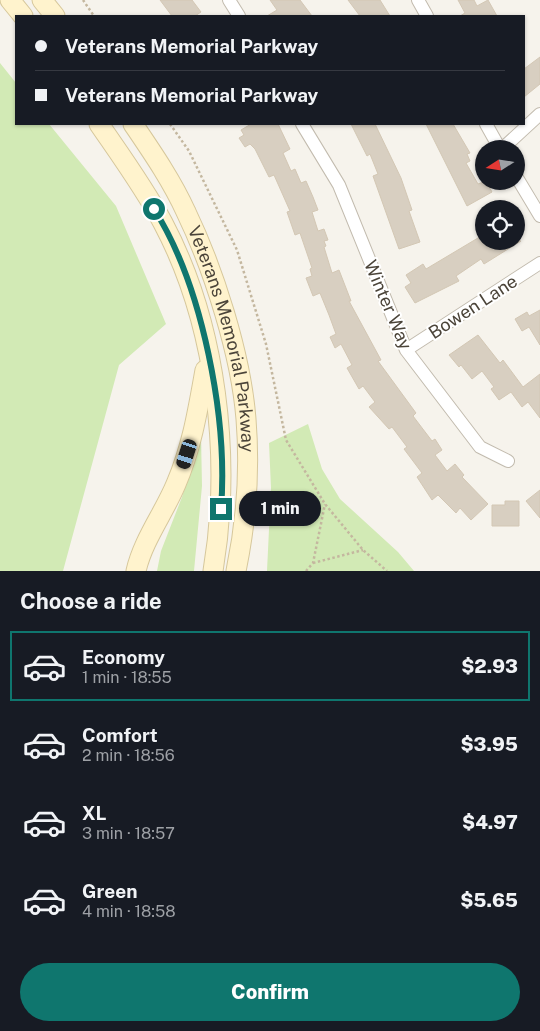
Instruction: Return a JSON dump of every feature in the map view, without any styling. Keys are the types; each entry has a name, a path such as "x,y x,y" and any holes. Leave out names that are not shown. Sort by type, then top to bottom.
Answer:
{"main road":[{"path":"10,0 22,15"},
{"path":"42,0 54,15"},
{"name":"Veterans Memorial Parkway","path":"100,125 163,222 190,284 208,356 220,430 222,492 214,571"},
{"name":"Veterans Memorial Parkway","path":"134,125 168,178 187,212 206,260 230,333 246,419 243,529 236,571"},
{"path":"136,571 146,545 177,484 197,424 208,356"}],"street":[{"path":"229,0 237,15"},
{"path":"418,0 426,15"},
{"path":"511,140 540,114"},
{"name":"Winter Way","path":"303,125 338,185 406,350 480,447 508,461"},
{"path":"487,125 496,140"},
{"path":"524,190 540,216"},
{"name":"Bowen Lane","path":"406,350 540,263"}],"path":[{"path":"83,0 93,15"},
{"path":"171,125 189,151 237,250 266,344 286,440 325,504 363,550 387,571"},
{"path":"306,571 313,562 325,504"},
{"path":"313,562 363,550"}],"green space":[{"path":"0,63 15,82 15,125 50,125 116,206 166,324 119,365 63,571 0,571"},
{"path":"308,424 322,469 340,499 398,552 414,571 267,571 271,488 269,443"},
{"path":"201,436 202,486 194,571 157,571 161,551 182,497"}],"building":[{"path":"160,0 192,0 201,12 196,15 171,15"},
{"path":"270,0 300,0 311,15 269,15 277,10"},
{"path":"348,0 380,0 389,15 359,15"},
{"path":"458,0 474,0 477,6 488,0 496,15 462,15 465,13"},
{"path":"540,57 540,84 525,96 525,68"},
{"path":"249,125 278,125 290,149 283,153 291,171 295,169 301,183 306,181 318,210 312,212 318,231 324,229 328,240 324,241 326,246 324,247 332,273 339,270 351,301 349,301 381,360 378,361 416,413 413,416 432,441 435,439 442,450 435,455 447,471 455,464 464,475 462,477 488,504 471,520 460,508 456,513 438,495 432,500 417,477 422,473 404,449 407,447 392,427 389,429 369,407 375,402 363,386 359,389 347,368 352,365 341,344 335,348 330,337 336,334 320,293 313,296 306,278 312,276 310,269 312,268 300,233 295,235 287,212 290,211 274,175 269,177 255,149 250,144 245,147 239,138 244,135 241,130"},
{"path":"352,125 375,125 401,178 412,210 409,211 420,242 399,249 373,176 378,174 370,154 367,156"},
{"path":"426,125 454,125 470,153 467,154 470,161 466,163 475,179 475,190 491,190 492,192 467,206"},
{"path":"475,240 475,250 507,250 484,264 481,259 456,276 459,281 415,303 405,287 411,283 406,275 423,264 426,269"},
{"path":"540,310 540,345 529,327 522,331 515,319 527,312 529,316"},
{"path":"478,335 500,363 503,360 523,387 540,374 540,418 528,402 522,407 511,392 499,400 491,389 494,387 482,371 472,379 461,365 459,367 449,355"},
{"path":"540,490 540,518 526,501"},
{"path":"505,501 519,501 519,526 492,526 492,505 505,505"}],"route":[{"path":"154,209 163,222 190,284 208,356 220,430 221,509"}]}
